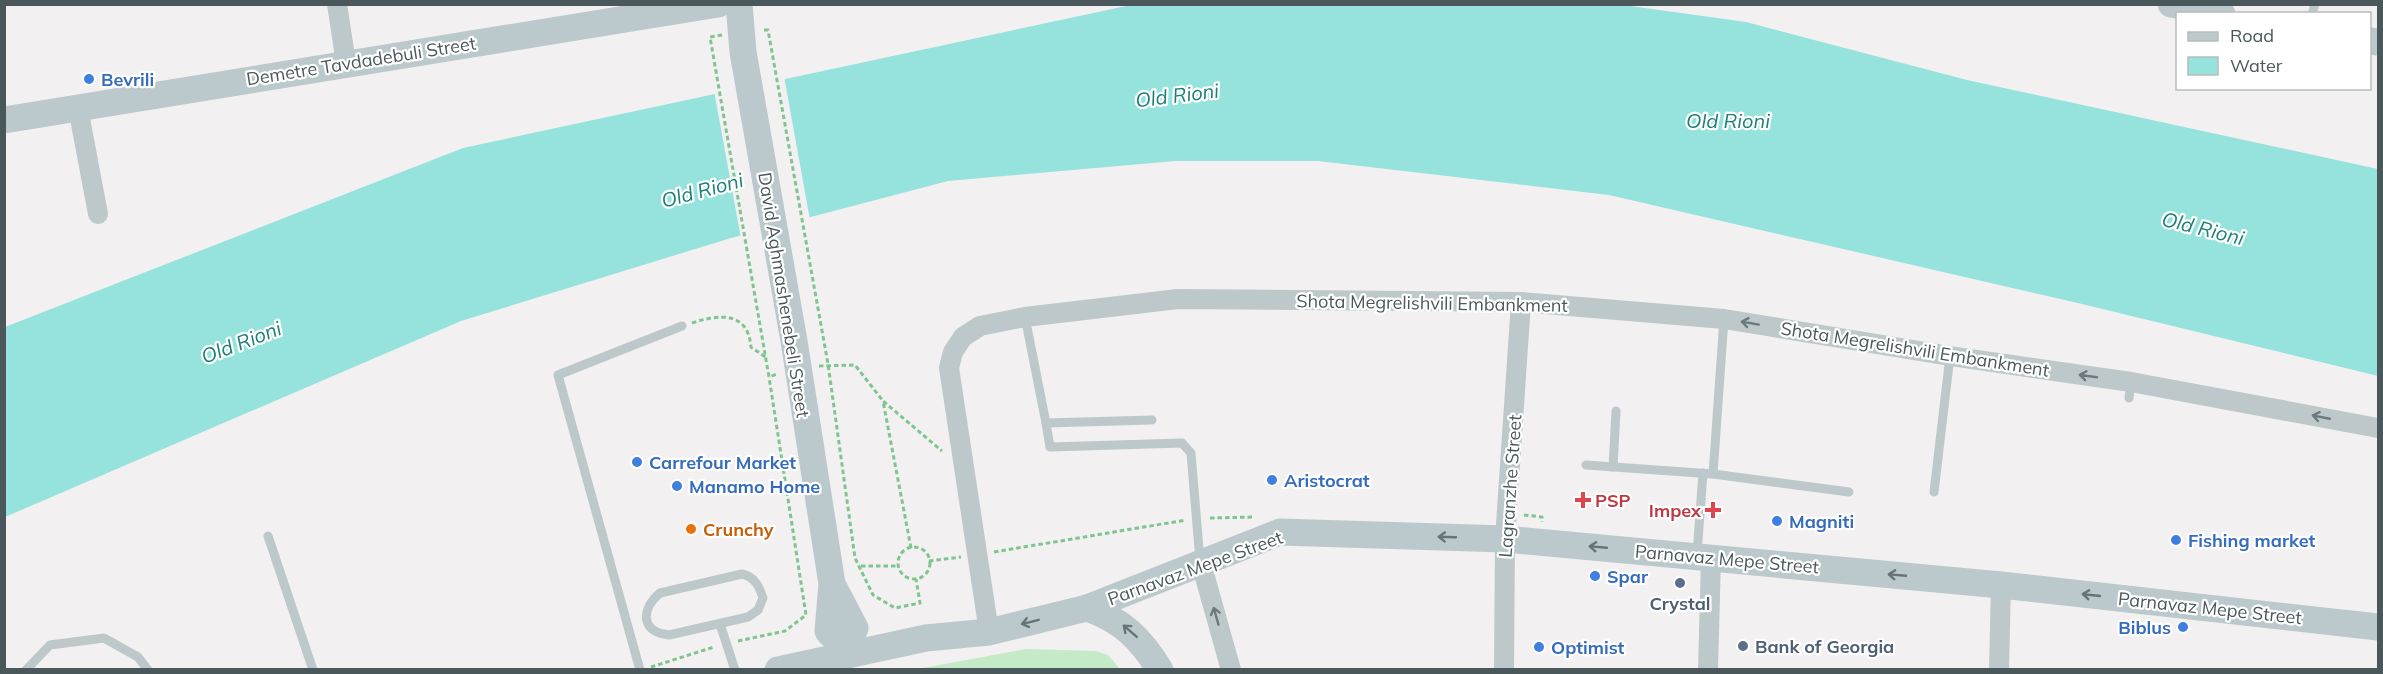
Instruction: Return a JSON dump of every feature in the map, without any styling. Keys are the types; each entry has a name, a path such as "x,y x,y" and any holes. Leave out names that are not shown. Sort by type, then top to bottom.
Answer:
{"main road":[{"name":"Demetre Tavdadebuli Street","path":"4,120 718,4"},
{"name":"David Aghmashenebeli Street","path":"739,4 756,49 794,341 839,619 910,643"},
{"path":"2171,4 2212,12"},
{"name":"Parnavaz Mepe Street","path":"785,668 926,638 989,632 1087,608 1280,532 1505,539 2001,585 2379,627"},
{"path":"1087,608 1106,615 1136,636 1160,669"},
{"path":"785,668 812,648 839,619"}],"street":[{"path":"337,4 346,63"},
{"path":"78,108 98,214"},
{"name":"Shota Megrelishvili Embankment","path":"989,632 949,368 953,352 963,337 980,326 1025,317 1178,299 1521,302 1724,319 1950,356 2130,390 2379,428"},
{"name":"Lagranzhe Street","path":"1504,669 1505,539 1521,302"},
{"path":"1704,557 1708,669"},
{"path":"1201,563 1231,669"},
{"path":"1999,669 2001,585"}],"lane":[{"path":"1025,317 1050,447 1182,444 1191,453 1201,563"},
{"path":"1704,557 1708,474 1724,319"},
{"path":"642,669 558,375 682,326"},
{"path":"1934,492 1950,356"},
{"path":"1613,466 1616,411"},
{"path":"1046,423 1152,420"},
{"path":"1586,465 1708,474 1849,492"},
{"path":"268,536 313,669"},
{"path":"742,574 751,576 759,585 763,598 758,610 748,617 720,624 669,634 657,633 650,628 646,613 650,602 660,593 742,574"},
{"path":"720,624 735,669"},
{"path":"26,669 50,645 104,638 138,657 148,669"}],"path":[{"path":"756,49 823,336 855,558 873,595 895,608 920,603 916,579"},
{"path":"713,57 766,346"},
{"path":"682,326 709,317 729,316 741,323 750,333 751,347 767,358"},
{"path":"828,364 855,365 883,401 964,469"},
{"path":"642,669 728,643 786,631 806,615 769,376"},
{"path":"883,401 911,548"},
{"path":"929,561 1196,518 1255,517"},
{"path":"911,548 923,551 929,561 926,573 916,579 904,576 898,566 901,554 911,548"},
{"path":"860,566 898,566"}],"green space":[{"path":"1026,649 1096,651 1108,655 1120,669 923,668"}],"water":[{"name":"Old Rioni","path":"1616,4 1746,22 1967,80 2378,169 2378,376 2082,304 1609,195 1318,161 1175,161 948,181 731,238 461,321 5,517 5,327 463,148 1131,5"}],"pier":[{"path":"784,76 810,220 741,238 714,91"}],"place":[{"name":"Bevrili","path":"89,79"},
{"name":"Carrefour Market","path":"637,462"},
{"name":"Aristocrat","path":"1272,480"},
{"name":"Manamo Home","path":"677,486"},
{"name":"PSP","path":"1583,500"},
{"name":"Impex","path":"1713,510"},
{"name":"Magniti","path":"1777,521"},
{"name":"Crunchy","path":"691,529"},
{"name":"Fishing market","path":"2176,540"},
{"name":"Spar","path":"1595,576"},
{"name":"Crystal","path":"1680,583"},
{"name":"Biblus","path":"2183,627"},
{"name":"Bank of Georgia","path":"1743,646"},
{"name":"Optimist","path":"1539,647"}]}
